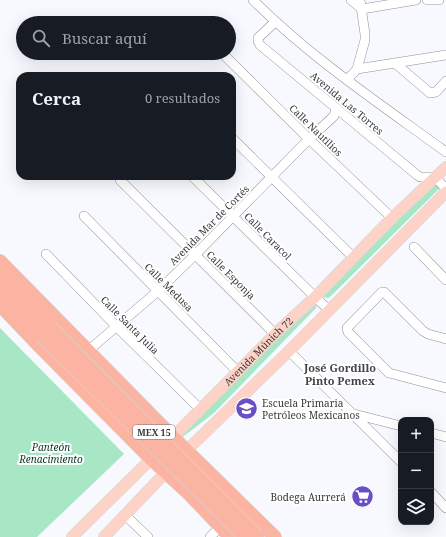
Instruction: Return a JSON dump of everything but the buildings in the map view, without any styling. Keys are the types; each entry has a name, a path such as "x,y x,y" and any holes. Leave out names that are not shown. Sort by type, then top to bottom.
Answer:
{"highway":[{"path":"0,261 173,437 275,537"},
{"name":"MEX 15","path":"0,275 46,332 245,537"},
{"name":"MEX 15","path":"0,292 46,332 258,537"},
{"path":"0,305 230,537"},
{"path":"119,426 125,429 130,429 140,426 145,418 144,407"},
{"name":"Avenida Múnich 72","path":"151,459 173,437"},
{"name":"Avenida Múnich 72","path":"166,472 187,450"},
{"path":"188,493 188,477 199,470 212,474"}],"main road":[{"name":"Avenida Múnich 72","path":"173,437 275,334 354,258 392,218 446,167"},
{"name":"Avenida Múnich 72","path":"187,450 289,351 446,190"},
{"name":"Avenida Múnich 72","path":"72,537 151,459"},
{"name":"Avenida Múnich 72","path":"104,537 166,472"}],"street":[{"name":"Avenida Las Torres","path":"253,0 275,22 347,80 446,152"},
{"path":"351,0 361,4 416,0"},
{"path":"427,0 439,0"},
{"path":"347,80 357,69 365,34 361,4"},
{"name":"Avenida Las Torres","path":"275,22 258,38 260,45 417,175 420,177 435,177"},
{"path":"357,69 446,55"},
{"name":"Calle Nautilios","path":"229,60 392,218"},
{"path":"396,64 430,93 436,92 446,81"},
{"name":"Avenida Mar de Cortés","path":"89,350 158,291 195,255 309,139 334,116 336,108"},
{"path":"236,142 354,258"},
{"path":"435,177 446,190"},
{"name":"Calle Esponja","path":"120,180 275,334"},
{"name":"Calle Caracol","path":"196,180 329,310"},
{"name":"Calle Medusa","path":"84,216 238,372"},
{"path":"414,247 446,280"},
{"name":"Calle Santa Julia","path":"46,254 200,409"},
{"path":"446,339 423,331 384,292 379,293 347,328 347,330 389,373 446,388"},
{"path":"289,351 398,459"},
{"path":"353,414 398,425"},
{"path":"434,434 446,437"},
{"path":"434,495 446,508"},
{"path":"125,515 148,537"},
{"path":"210,537 220,527"}],"green space":[{"path":"434,181 440,188 331,296 328,298 321,296"},
{"path":"313,301 316,308 214,413 180,439 177,439"},
{"name":"Panteón Renacimiento","path":"0,328 124,454 37,537 0,537"}],"place":[{"name":"Escuela Primaria Petróleos Mexicanos","path":"246,409"},
{"name":"Bodega Aurrerá","path":"362,497"}],"district":[{"name":"José Gordillo Pinto Pemex","path":"340,373"}]}
